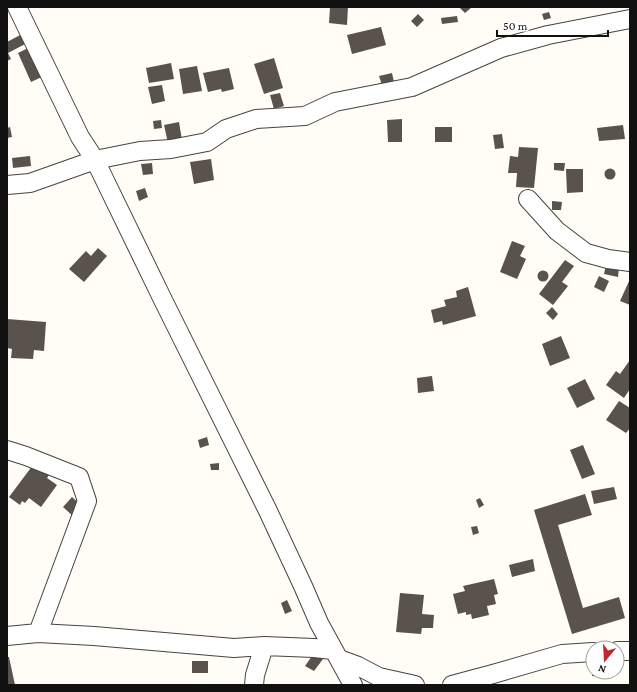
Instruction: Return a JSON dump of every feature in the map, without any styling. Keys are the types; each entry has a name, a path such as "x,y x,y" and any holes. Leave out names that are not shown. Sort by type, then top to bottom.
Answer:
{"street":[{"path":"17,7 80,137 95,160 271,517 319,623 353,685"},
{"path":"7,184 30,183 95,160 140,151 171,149 207,142 226,129 256,119 305,116 335,102 412,87 501,48 548,35 630,19"},
{"path":"528,199 557,231 586,253 608,259 630,262"},
{"path":"7,450 26,456 79,478 88,501 38,633"},
{"path":"7,636 38,633 94,636 234,648 264,646 314,648 336,655 379,677 414,685"},
{"path":"254,685 255,675 264,646"},
{"path":"465,684 562,654 585,653"}],"building":[{"path":"330,7 348,7 347,25 329,23"},
{"path":"459,7 472,7 465,13"},
{"path":"549,12 551,18 544,20 542,14"},
{"path":"418,14 424,20 417,27 411,21"},
{"path":"457,16 458,22 442,24 441,18"},
{"path":"381,27 386,45 352,54 347,35"},
{"path":"24,33 29,42 8,53 11,59 7,61 7,42"},
{"path":"32,46 46,75 31,82 18,53"},
{"path":"274,58 283,88 264,94 254,64"},
{"path":"171,63 174,79 149,83 146,68"},
{"path":"197,66 202,91 183,94 179,69"},
{"path":"229,68 234,89 222,92 221,89 208,92 203,73"},
{"path":"392,73 394,82 382,85 379,76"},
{"path":"162,85 165,101 152,104 148,87"},
{"path":"280,93 284,106 274,109 270,95"},
{"path":"402,119 402,142 388,142 387,120"},
{"path":"161,120 162,128 154,129 153,121"},
{"path":"179,122 182,140 168,143 164,125"},
{"path":"623,125 625,139 599,141 597,128"},
{"path":"10,127 12,137 7,138 7,128"},
{"path":"435,127 452,127 452,142 435,142"},
{"path":"502,134 504,148 495,149 493,135"},
{"path":"519,147 538,148 534,188 516,187 517,173 508,173 510,156 518,157"},
{"path":"30,156 31,166 13,168 12,158"},
{"path":"211,159 214,180 194,184 190,162"},
{"path":"152,163 153,174 143,175 141,164"},
{"path":"554,163 565,163 564,171 554,170"},
{"path":"610,168 614,170 616,174 614,178 610,180 606,178 604,174 606,170"},
{"path":"566,169 583,169 583,192 567,193"},
{"path":"145,188 148,197 139,201 136,191"},
{"path":"552,201 562,202 561,210 552,210"},
{"path":"512,241 525,246 520,256 526,259 517,279 500,272"},
{"path":"98,248 107,256 84,282 69,269 86,251 91,256"},
{"path":"565,260 574,266 562,282 568,286 553,305 539,294"},
{"path":"606,265 619,267 618,277 604,274"},
{"path":"541,271 545,271 547,272 547,280 541,281 538,278 538,274"},
{"path":"599,276 609,281 604,292 594,287"},
{"path":"630,279 630,305 620,301"},
{"path":"468,287 476,316 443,325 442,321 434,323 431,310 446,306 444,300 457,297 456,291"},
{"path":"552,307 558,314 553,320 546,313"},
{"path":"7,319 46,322 44,351 34,350 33,359 11,358 12,349 7,348"},
{"path":"561,336 570,358 550,366 542,344"},
{"path":"630,360 630,389 624,398 606,385 616,371 620,374"},
{"path":"432,376 434,391 418,393 417,378"},
{"path":"585,379 595,399 577,408 567,388"},
{"path":"619,401 630,408 630,428 626,433 606,420"},
{"path":"207,437 209,445 200,448 198,440"},
{"path":"583,445 595,474 582,479 570,450"},
{"path":"36,461 51,472 47,478 57,485 41,507 29,498 25,503 22,501 20,505 9,497"},
{"path":"219,463 219,470 211,470 210,464"},
{"path":"614,487 617,499 594,504 591,491"},
{"path":"585,494 592,515 558,525 583,608 619,597 625,618 572,634 534,510"},
{"path":"72,497 83,507 74,517 63,507"},
{"path":"480,498 484,505 479,508 476,500"},
{"path":"477,526 479,533 473,535 471,527"},
{"path":"533,559 535,571 512,577 509,565"},
{"path":"494,579 498,594 494,595 496,604 487,606 489,615 472,619 471,614 466,615 466,612 458,614 453,594 465,591 463,586"},
{"path":"400,593 424,595 422,614 434,615 433,628 422,628 421,634 396,632"},
{"path":"287,600 292,611 285,614 281,603"},
{"path":"314,653 323,659 314,671 305,666"},
{"path":"7,657 9,657 15,685 7,685"},
{"path":"192,661 208,661 208,673 192,673"}]}
